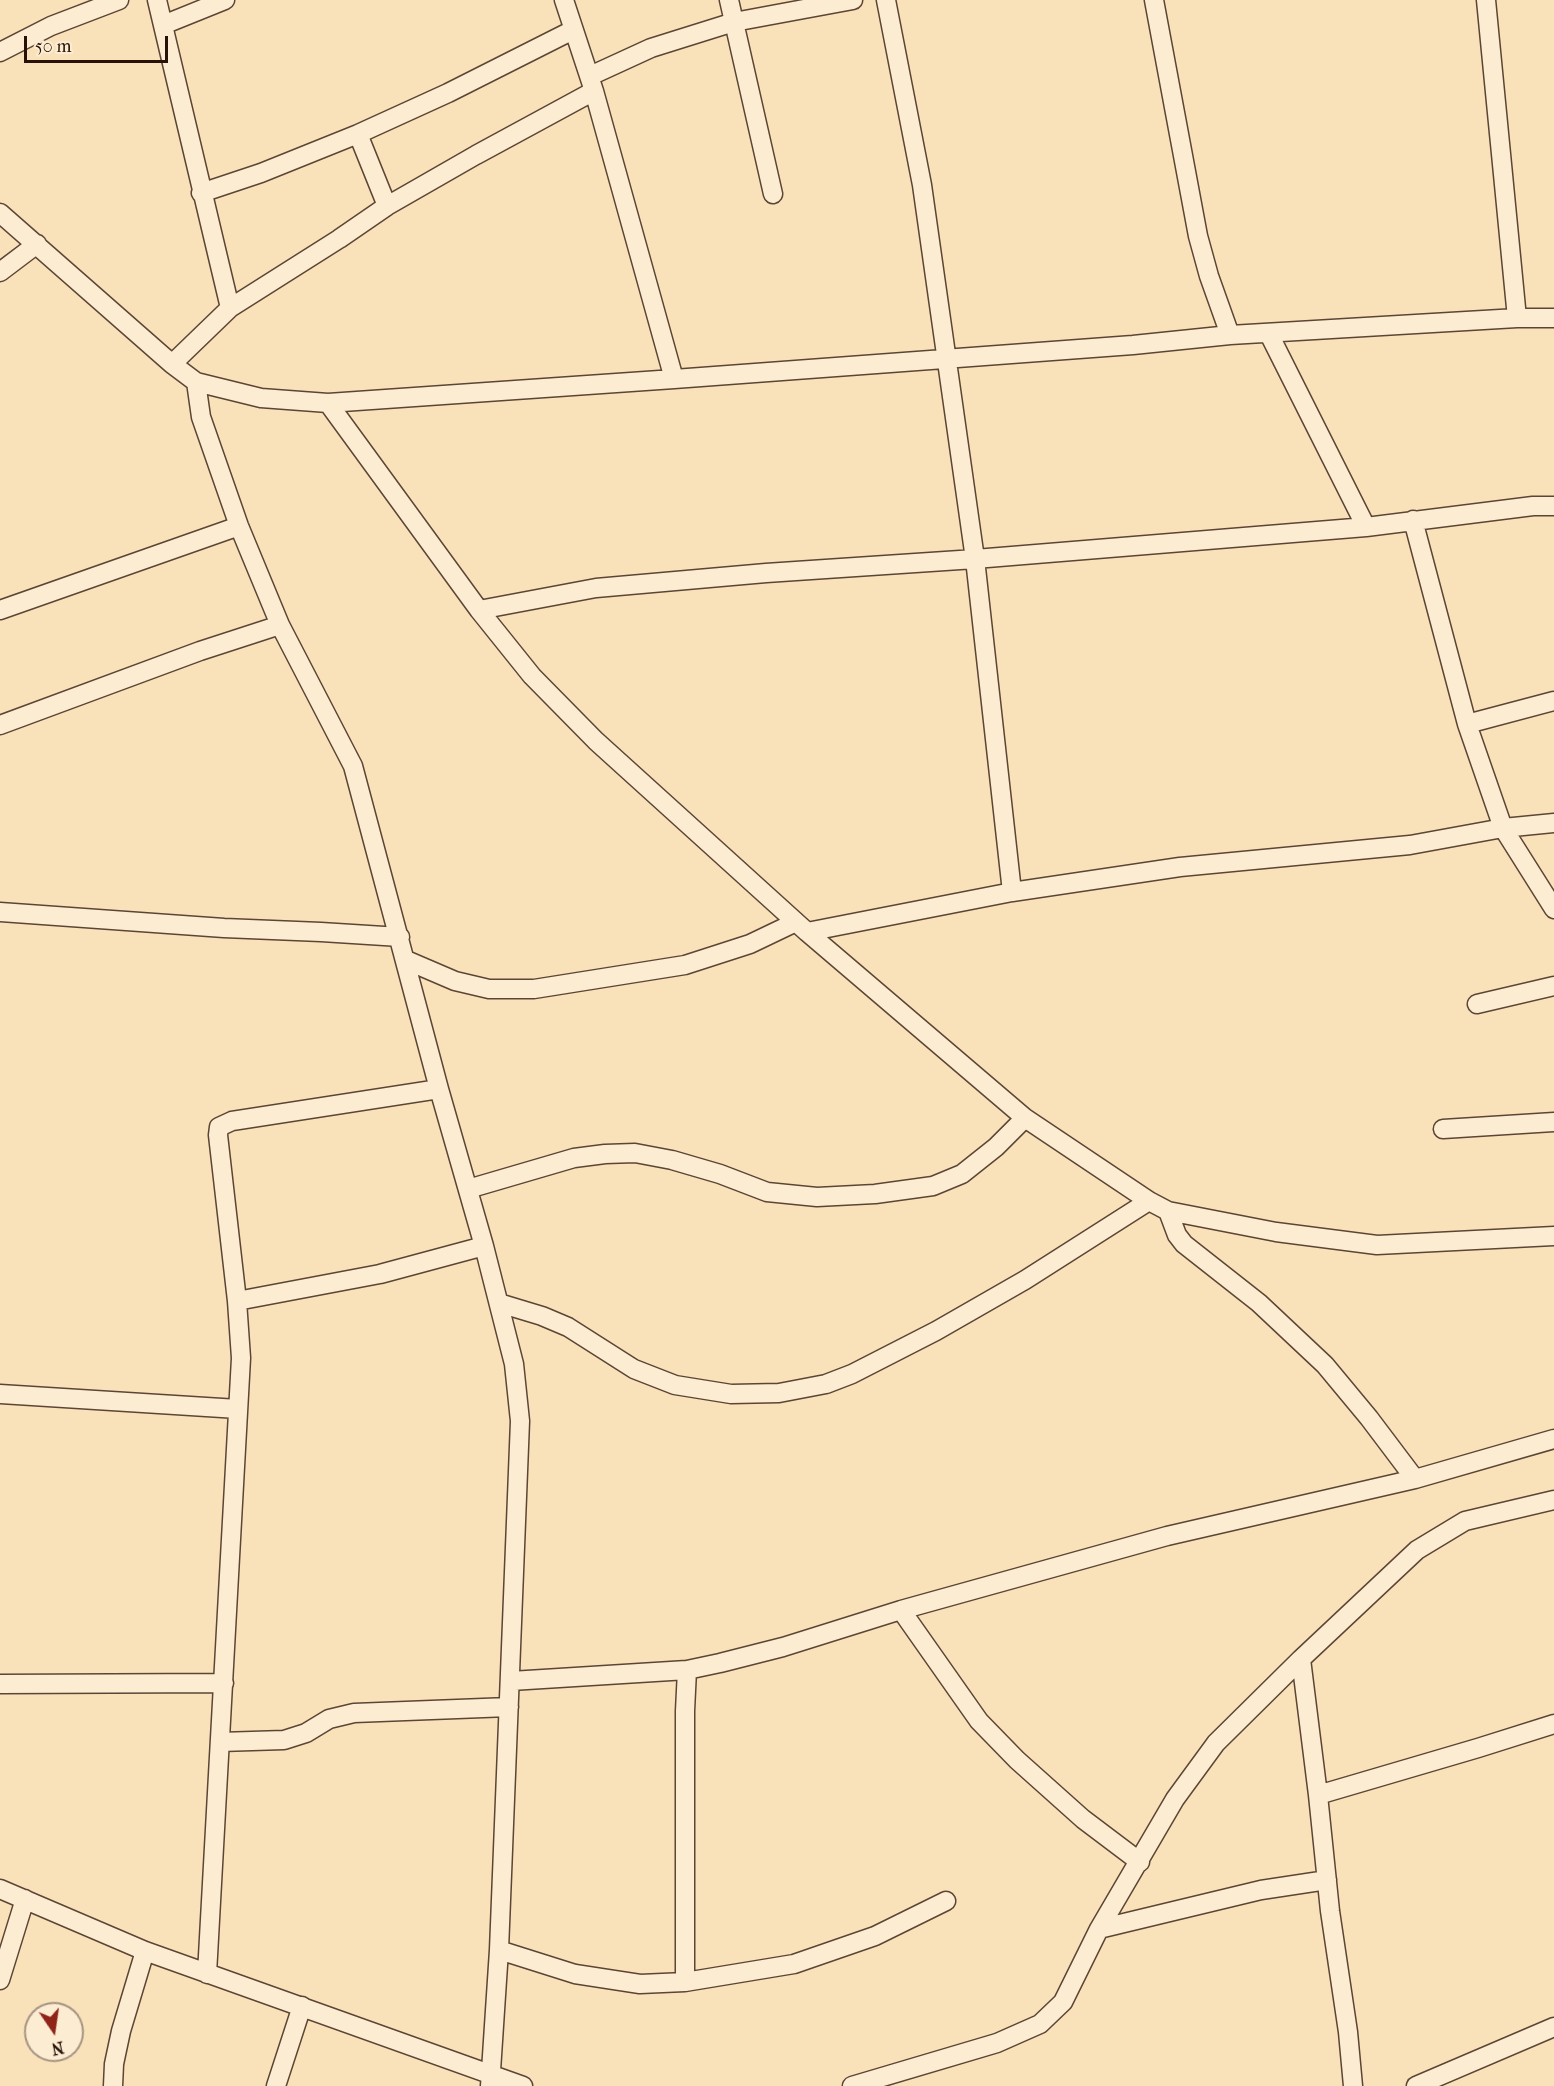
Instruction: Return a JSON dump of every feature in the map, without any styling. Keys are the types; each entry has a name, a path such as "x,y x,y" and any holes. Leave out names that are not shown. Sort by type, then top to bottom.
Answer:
{"street":[{"path":"0,52 51,26 119,0"},
{"path":"157,0 201,194 230,308"},
{"path":"163,25 225,0"},
{"path":"564,0 592,83 674,380"},
{"path":"729,0 773,194"},
{"path":"172,364 230,308 387,206 476,155 651,48 734,22 853,0"},
{"path":"886,0 922,185 975,559 1012,892"},
{"path":"1154,0 1198,236 1209,276 1230,335"},
{"path":"1486,0 1517,318"},
{"path":"201,194 261,173 358,134 448,93 573,30"},
{"path":"358,134 387,206"},
{"path":"0,213 172,364 196,382 261,398 328,403 674,380 1230,335 1517,318 1554,318"},
{"path":"0,272 37,244"},
{"path":"1269,334 1366,527"},
{"path":"196,382 201,417 239,526 280,625 353,766 514,1364 520,1421 499,1950 490,2081"},
{"path":"328,403 479,610 532,676 596,741 802,927 1025,1118 1149,1201 1168,1211 1276,1232 1377,1245 1554,1236"},
{"path":"479,610 596,588 1366,527 1533,506 1554,506"},
{"path":"1413,520 1467,724 1503,828 1554,909"},
{"path":"0,610 239,526"},
{"path":"0,725 146,670 280,625"},
{"path":"1467,724 1554,701"},
{"path":"406,960 455,981 489,989 534,988 685,964 802,927 1012,892 1180,867 1410,845 1503,828 1554,823"},
{"path":"0,912 400,938"},
{"path":"1477,1004 1554,986"},
{"path":"207,1974 241,1358 219,1127 232,1121 439,1089"},
{"path":"468,1189 574,1158 634,1153 672,1160 720,1174 767,1192 818,1197 875,1194 933,1186 962,1174 996,1147 1025,1118"},
{"path":"1443,1129 1554,1122"},
{"path":"499,1303 542,1316 568,1327 634,1369 675,1385 731,1394 779,1393 826,1384 852,1374 936,1331 1025,1280 1149,1201"},
{"path":"1168,1211 1177,1235 1184,1244 1259,1303 1325,1365 1415,1479"},
{"path":"237,1301 380,1274 484,1246"},
{"path":"0,1394 238,1409"},
{"path":"511,1681 687,1670 783,1647 901,1610 1167,1536 1415,1479 1554,1439"},
{"path":"852,2086 997,2043 1040,2024 1063,2002 1100,1929 1175,1799 1216,1743 1417,1550 1466,1521 1554,1500"},
{"path":"901,1610 979,1721 1058,1797 1140,1862"},
{"path":"1301,1659 1353,2086"},
{"path":"685,1982 687,1670"},
{"path":"0,1684 224,1683"},
{"path":"220,1742 284,1740 306,1733 329,1719 354,1713 509,1707"},
{"path":"1318,1795 1554,1724"},
{"path":"1100,1929 1261,1890 1327,1880"},
{"path":"0,1889 145,1951 302,2006 490,2081 523,2086"},
{"path":"0,1980 25,1899"},
{"path":"499,1950 575,1974 640,1984 685,1982 794,1964 875,1936 946,1901"},
{"path":"113,2086 114,2064 121,2031 145,1951"},
{"path":"276,2086 302,2006"},
{"path":"1416,2086 1554,2027"}]}
